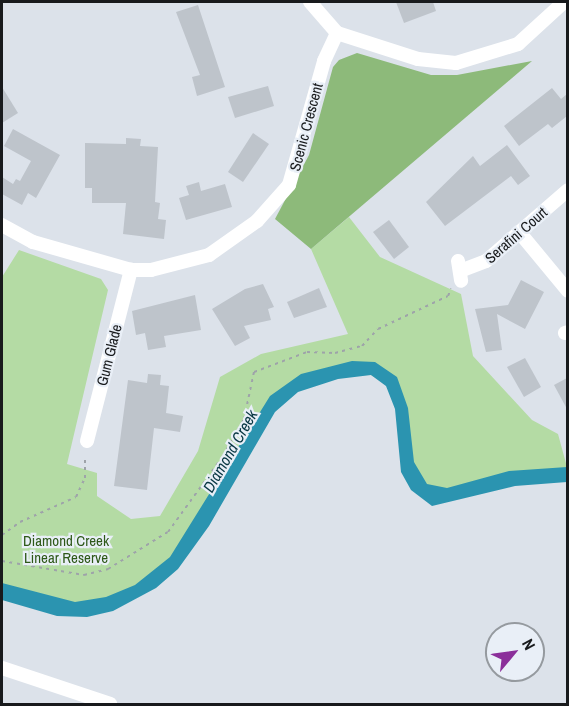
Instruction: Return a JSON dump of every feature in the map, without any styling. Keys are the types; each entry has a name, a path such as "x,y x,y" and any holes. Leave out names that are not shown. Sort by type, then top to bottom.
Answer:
{"street":[{"path":"310,2 337,33 418,59 456,63 518,44 564,2"},
{"name":"Scenic Crescent","path":"2,225 44,246 131,270 161,268 209,255 275,202 297,165 324,61 337,33"},
{"name":"Serafini Court","path":"460,271 480,265 520,233 567,189"},
{"path":"520,233 567,291"},
{"name":"Gum Glade","path":"87,441 131,270"},
{"path":"2,668 110,705"}],"path":[{"path":"2,561 58,573 95,575 168,532 238,428 255,372 307,352 334,353 362,346 378,329 448,296 460,271"},
{"path":"2,535 76,498 85,477 87,441"}],"green space":[{"path":"357,53 431,75 457,75 532,61 311,249 275,219 309,155 333,67 339,60"},
{"name":"Diamond Creek Linear Reserve","path":"349,217 380,257 461,294 473,356 532,420 558,434 567,467 487,486 417,492 394,388 360,369 289,387 204,522 143,588 80,611 2,595 2,277 19,250 101,279 108,290 67,464 97,473 97,496 131,519 160,516 198,451 220,377 261,354 348,334 311,249"}],"water":[{"path":"352,361 375,362 397,377 408,408 414,462 427,484 447,488 509,471 567,467 567,482 515,486 432,506 411,490 401,472 395,409 386,386 371,375 338,379 298,392 275,412 209,526 178,569 156,588 113,611 87,617 57,616 2,600 2,583 75,602 106,597 135,585 170,557 270,396 301,374"}],"building":[{"path":"396,2 433,2 436,11 404,23"},
{"path":"198,5 225,87 197,96 192,77 200,75 176,12"},
{"path":"268,86 274,106 235,118 228,97"},
{"path":"2,87 18,113 2,123"},
{"path":"552,88 561,99 567,94 567,116 552,128 548,124 519,146 504,126"},
{"path":"13,129 60,155 36,198 28,193 22,205 2,194 2,177 13,184 16,179 20,181 31,161 4,146"},
{"path":"253,133 269,144 243,182 228,172"},
{"path":"126,138 141,139 140,146 158,147 155,202 160,203 158,219 166,220 164,239 123,234 126,203 92,203 92,188 85,188 85,143 126,144"},
{"path":"507,145 530,176 518,185 511,176 445,226 426,202 473,156 480,166"},
{"path":"199,182 201,191 225,184 232,207 186,220 179,198 189,195 186,186"},
{"path":"389,220 409,247 394,259 373,232"},
{"path":"521,280 544,292 525,329 497,314 502,350 486,352 475,309 508,305"},
{"path":"263,284 274,307 268,309 271,320 244,326 250,338 235,346 212,309 245,289"},
{"path":"319,288 327,307 294,318 287,302"},
{"path":"195,295 201,330 164,336 166,347 148,350 145,333 136,335 132,311"},
{"path":"525,358 541,387 524,397 507,367"},
{"path":"148,374 161,375 160,385 169,386 166,413 183,416 180,432 154,428 147,490 114,486 128,380 147,383"},
{"path":"567,378 567,409 554,385"}],"water label":[{"name":"Diamond Creek","path":"230,451"}]}
